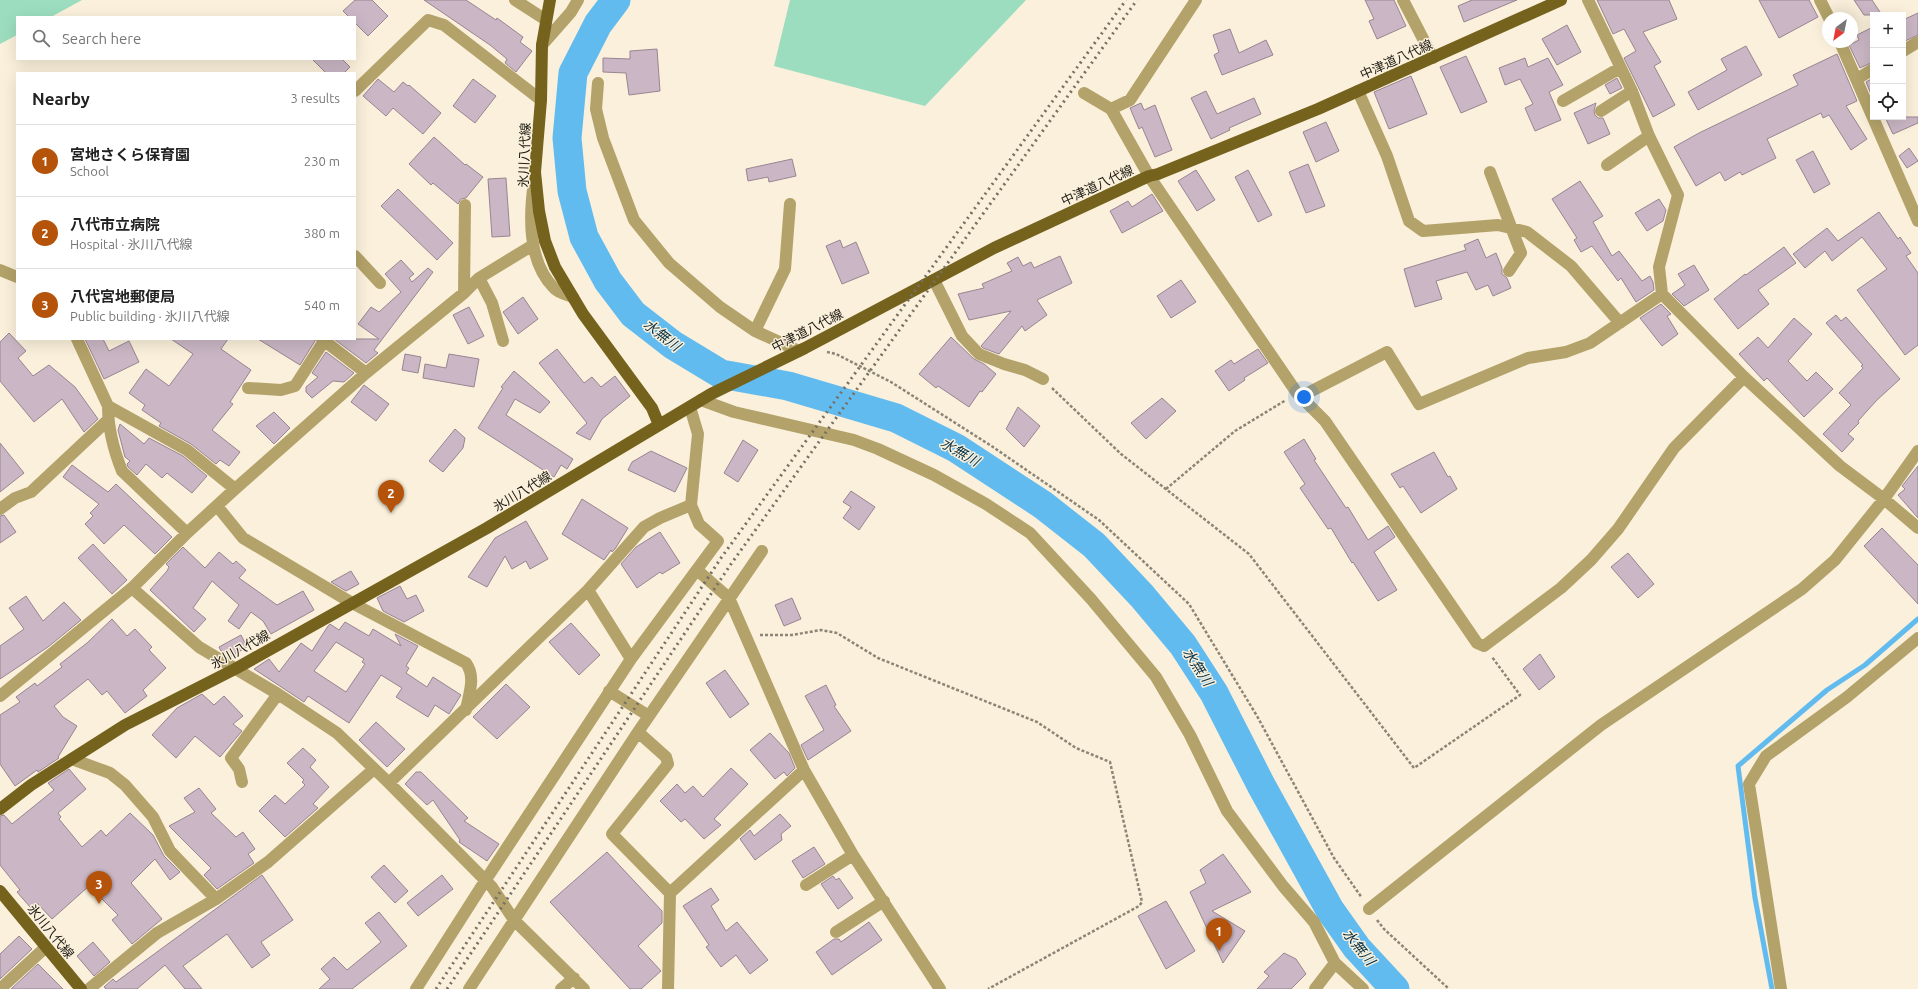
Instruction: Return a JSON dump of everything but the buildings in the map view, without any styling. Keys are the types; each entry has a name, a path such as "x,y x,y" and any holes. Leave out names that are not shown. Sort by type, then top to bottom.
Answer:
{"main road":[{"name":"氷川八代線","path":"0,809 31,784 125,725 235,669 487,528 659,425 652,408 583,314 555,267 545,241 539,211 535,172 541,100 542,45 550,0"},
{"name":"中津道八代線","path":"659,425 706,397 802,349 994,248 1149,176 1158,174 1281,124 1433,58 1561,0"},
{"name":"氷川八代線","path":"0,891 81,989"}],"street":[{"path":"515,0 546,20"},
{"path":"542,45 571,12 578,0"},
{"path":"1111,109 1130,100 1196,0"},
{"path":"1403,0 1433,58"},
{"path":"1588,0 1632,91 1649,136 1678,195 1659,267 1662,294 1744,377 1840,466 1884,499 1918,528"},
{"path":"1820,0 1826,12"},
{"path":"356,90 428,20 444,25 541,100"},
{"path":"1906,49 1918,42"},
{"path":"1843,48 1918,221"},
{"path":"1563,101 1620,68"},
{"path":"1856,79 1870,71"},
{"path":"598,83 596,109 603,138 634,220 669,263 720,307 755,331 802,349"},
{"path":"1358,91 1387,156 1409,221 1423,232 1498,225 1527,232 1571,266 1620,323"},
{"path":"1601,111 1632,91"},
{"path":"1084,93 1111,109 1149,176 1300,395 1325,421 1477,643 1484,646 1561,588 1591,560 1618,529 1674,448 1744,377"},
{"path":"1607,165 1649,136"},
{"path":"535,172 530,206 533,245 543,272 554,289 573,297"},
{"path":"1490,172 1521,253 1509,271"},
{"path":"755,331 784,269 790,204"},
{"path":"464,293 465,205"},
{"path":"0,696 132,588 187,533 366,373 464,293 479,278 533,245"},
{"path":"356,257 380,283"},
{"path":"0,270 16,277"},
{"path":"479,278 492,303 503,341"},
{"path":"934,280 962,336 979,354 1004,364 1025,370 1043,379"},
{"path":"1300,395 1387,352 1419,404 1528,358 1566,352 1590,343 1662,294"},
{"path":"77,340 108,406 108,420 117,460 122,471 187,533"},
{"path":"248,388 281,390 295,386 323,340 366,373"},
{"path":"706,397 734,412 854,440 878,449 940,478 986,504 1030,533 1091,599 1156,677 1190,735 1227,811 1284,886 1314,922 1335,963 1363,989"},
{"path":"108,406 187,450 235,489"},
{"path":"416,989 609,691 718,542 699,524 691,505 698,434 690,407"},
{"path":"0,509 15,498 31,492 108,420"},
{"path":"1369,909 1601,725 1802,590 1835,560 1884,499 1918,451"},
{"path":"390,784 588,590 644,527 660,518 691,505"},
{"path":"217,506 242,538 352,603 466,663 473,676 466,710"},
{"path":"469,989 638,732 762,551"},
{"path":"697,570 729,598 804,770 853,855 940,989"},
{"path":"132,588 199,647 278,694 337,733 492,887 514,920 584,989"},
{"path":"588,590 631,659"},
{"path":"1781,989 1749,784 1766,756 1847,697 1918,638"},
{"path":"609,691 649,716"},
{"path":"242,782 239,769 231,758 278,694"},
{"path":"638,732 666,757 668,764 612,834 670,893 668,989"},
{"path":"72,758 110,773 125,785 153,817 170,851 216,899"},
{"path":"89,989 157,933 216,899 268,862 374,769"},
{"path":"670,893 804,770"},
{"path":"806,885 853,855"},
{"path":"836,932 884,901"},
{"path":"0,989 46,947"},
{"path":"1314,989 1335,963"},
{"path":"561,989 574,978"}],"path":[{"path":"802,349 836,354 891,382 993,447 1100,520 1189,604 1257,716 1334,858 1384,929 1449,989"},
{"path":"1043,379 1122,454 1249,554 1414,768 1520,695 1484,646"},
{"path":"1166,489 1235,431 1300,395"},
{"path":"744,635 792,635 821,630 837,633 878,658 1037,722 1076,748 1110,762 1142,902 1139,906 988,989"}],"green space":[{"path":"0,0 82,0 53,16 16,16 16,36 0,44"},
{"path":"790,0 1026,0 925,106 774,66"}],"waterway":[{"name":"水無川","path":"616,0 598,24 573,73 567,138 572,191 584,237 608,281 633,314 673,345 721,374 788,386 896,418 956,448 1043,505 1094,545 1142,596 1183,645 1214,693 1261,785 1330,910 1357,948 1395,989"},
{"path":"1772,989 1755,898 1738,766 1827,690 1865,665 1918,619"},
{"path":"1348,955 1357,948"}],"railway":[{"path":"436,989 721,558 1126,0"},
{"path":"447,989 731,564 1137,0"}],"place":[{"name":"八代市立病院","path":"391,513"},
{"name":"八代宮地郵便局","path":"99,904"},
{"name":"宮地さくら保育園","path":"1219,951"}]}
